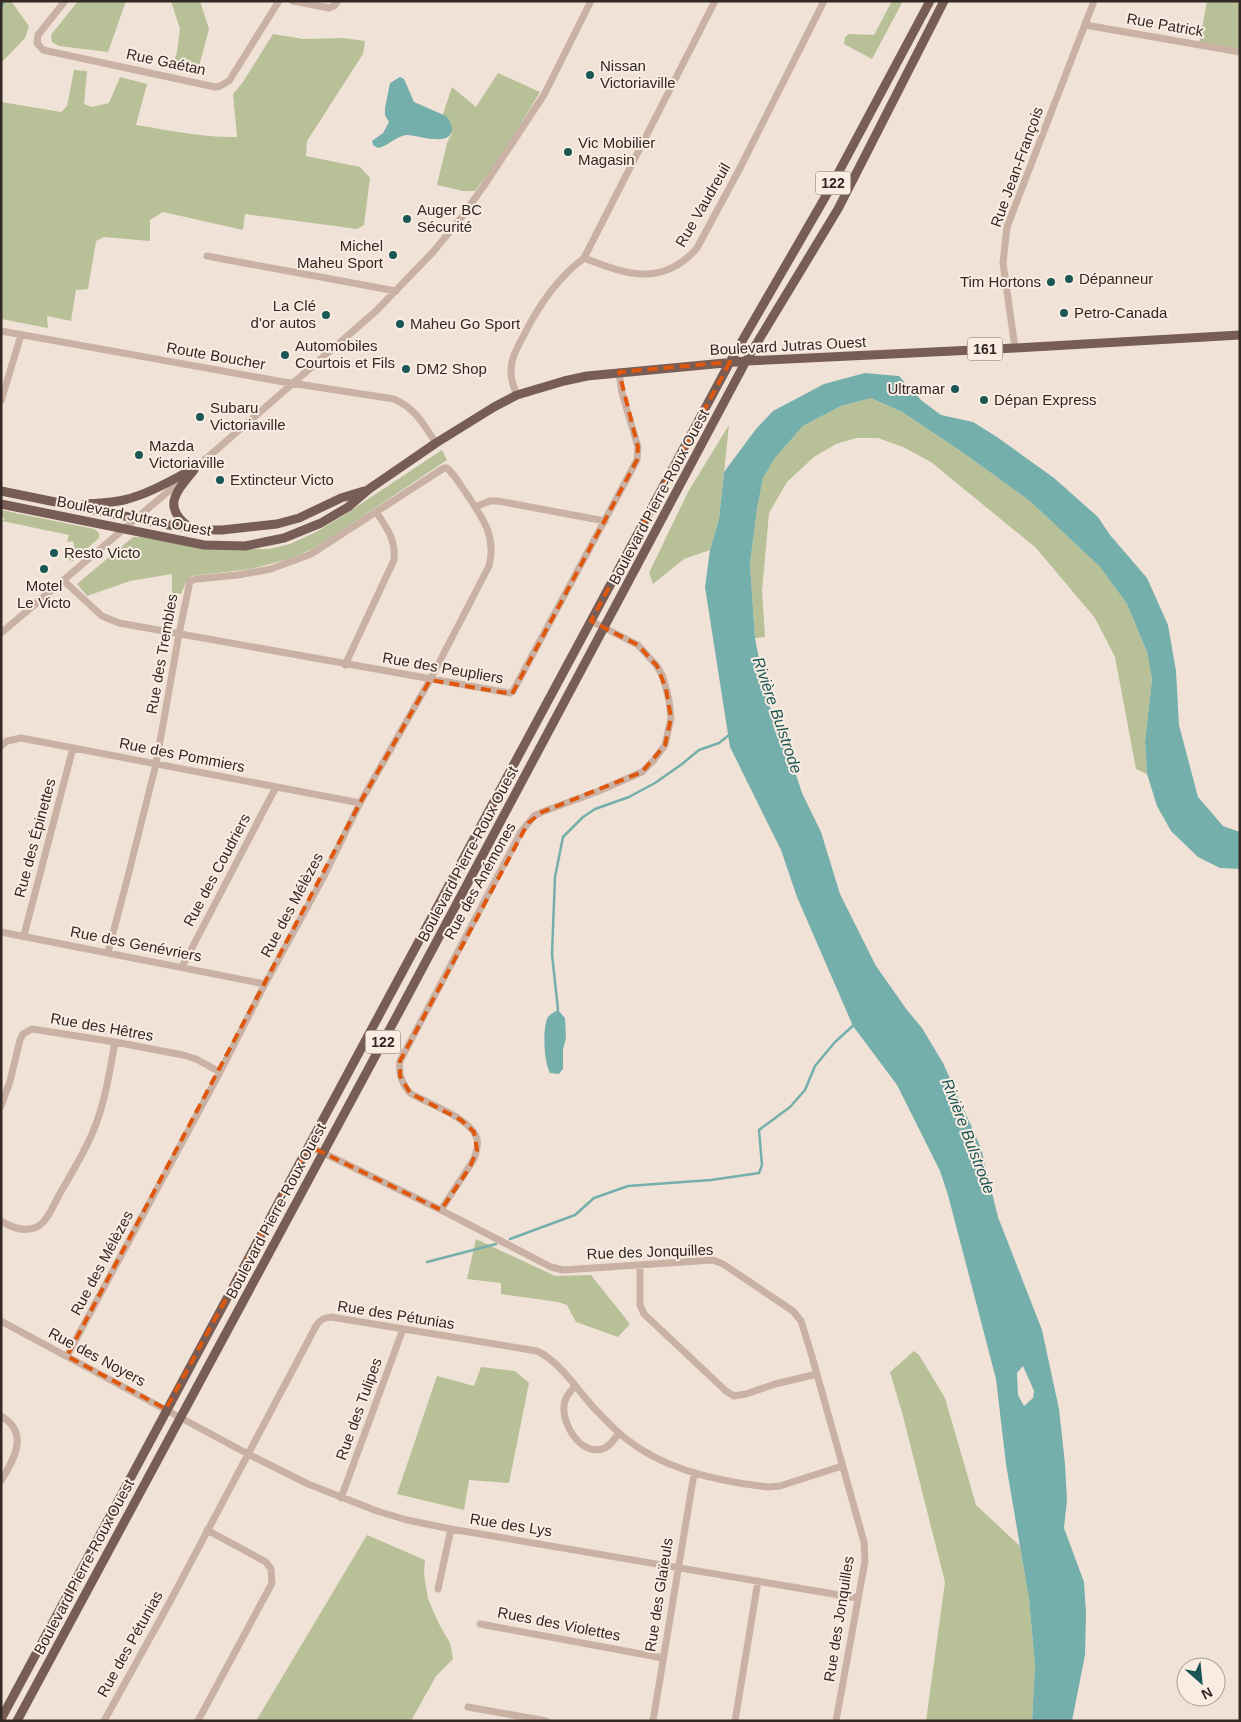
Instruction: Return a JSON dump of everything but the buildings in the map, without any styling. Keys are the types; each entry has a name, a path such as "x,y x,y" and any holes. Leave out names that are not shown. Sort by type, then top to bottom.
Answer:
{"main road":[{"name":"Boulevard Pierre-Roux Ouest","path":"1,1719 730,362 827,194 930,1"},
{"name":"Boulevard Pierre-Roux Ouest","path":"17,1721 604,630 746,361 838,209 944,1"},
{"name":"Boulevard Jutras Ouest","path":"1,504 204,545 245,546 284,538 321,523 348,507 368,489 436,443 494,407 517,395 571,379 619,372 730,362 1240,335"},
{"path":"73,505 114,502 135,497 195,468"},
{"path":"189,528 180,521 173,499 195,468"},
{"name":"Boulevard Jutras Ouest","path":"1,491 189,528 222,530 277,524 299,518 341,498 368,489"}],"street":[{"name":"Rue Gaétan","path":"65,1 38,35 37,43 43,50 215,86 220,86 229,81 279,1"},
{"path":"293,1 329,8 338,1"},
{"path":"1,633 293,384 370,316 433,252 483,188 544,95 591,1"},
{"path":"517,395 512,384 512,363 532,318 559,280 584,258 715,1"},
{"name":"Rue Vaudreuil","path":"584,258 636,274 655,274 671,270 688,259 697,248 734,179 824,1"},
{"name":"Rue Jean-François","path":"1015,348 1003,263 1007,227 1094,1"},
{"name":"Rue Patrick","path":"1085,25 1240,52"},
{"path":"207,256 396,291"},
{"name":"Route Boucher","path":"1,331 293,384 394,399 404,403 413,410 436,443"},
{"path":"1,401 21,335"},
{"name":"Rue des Peupliers","path":"64,581 94,609 110,620 119,623 345,665 510,693 513,691 637,460 638,453 622,393 619,372"},
{"name":"Rue des Trembles","path":"108,952 156,764 190,581 197,578 256,572 289,563 311,554 444,468 447,468"},
{"name":"Rue des Mélèzes","path":"67,1356 323,878 360,803 430,680 489,566 492,544 483,519 447,468"},
{"path":"475,507 498,500 605,521"},
{"path":"345,665 394,560 395,550 392,538 376,512"},
{"name":"Rue des Anémones","path":"441,1210 474,1158 477,1150 477,1137 468,1124 410,1094 400,1076 400,1061 521,832 528,823 542,812 599,791 642,772 654,760 665,744 671,718 666,689 660,672 638,645 591,622"},
{"name":"Rue des Pommiers","path":"1,746 7,741 21,738 360,803"},
{"name":"Rue des Épinettes","path":"24,935 73,748"},
{"name":"Rue des Coudriers","path":"182,967 276,787"},
{"name":"Rue des Genévriers","path":"1,932 24,935 265,984"},
{"name":"Rue des Hêtres","path":"1,1106 10,1081 20,1040 23,1034 32,1029 183,1055 196,1059 220,1072"},
{"path":"1,1221 21,1230 34,1228 40,1225 49,1213 86,1147 96,1124 105,1095 116,1042"},
{"name":"Rue des Jonquilles","path":"310,1146 441,1210 551,1267 563,1270 713,1260 722,1264 798,1317 801,1321 817,1374 864,1542 865,1561 836,1721"},
{"path":"640,1266 640,1305 644,1314 726,1391 734,1396 817,1374"},
{"name":"Rue des Pétunias","path":"104,1721 320,1321 331,1317 537,1351 551,1358 630,1443 694,1474 768,1487 780,1486 842,1466"},
{"name":"Rue des Noyers","path":"1,1321 180,1416"},
{"name":"Rue des Tulipes","path":"341,1498 403,1330"},
{"path":"575,1386 567,1396 564,1404 564,1415 574,1437 582,1444 594,1449 602,1449 609,1445 619,1433"},
{"path":"1,1416 14,1427 18,1438 16,1454 1,1481"},
{"name":"Rue des Lys","path":"180,1416 248,1454 308,1484 341,1498 407,1520 857,1598"},
{"name":"Rue des Glaïeuls","path":"652,1721 694,1474"},
{"path":"438,1589 451,1529"},
{"path":"198,1721 272,1583 270,1569 266,1562 207,1530"},
{"path":"735,1721 758,1581"},
{"name":"Rues des Violettes","path":"480,1624 662,1658"},
{"path":"468,1707 546,1721"}],"highlighted area":[{"path":"730,362 591,621 638,645 657,666 666,689 671,718 665,745 642,772 542,812 528,823 400,1061 400,1076 410,1093 461,1120 474,1132 477,1150 470,1167 441,1210 309,1146 166,1409 67,1356 360,803 430,680 512,694 637,460 638,447 619,372"}],"green space":[{"path":"1,1 11,1 29,26 25,38 1,63"},
{"path":"78,1 126,1 108,52 59,46 52,42 51,35"},
{"path":"171,1 200,1 209,29 197,74 172,69 177,52 180,29"},
{"path":"892,1 903,1 872,59 844,44 845,37 849,34 874,35"},
{"path":"1207,1 1240,1 1240,52 1199,45"},
{"path":"273,34 303,39 343,38 365,41 363,54 307,141 306,156 360,167 370,178 364,225 357,229 245,214 243,230 163,212 150,220 150,241 104,237 96,241 88,289 76,290 71,321 47,316 48,328 1,319 1,102 61,112 67,106 74,70 87,71 84,104 92,107 109,103 120,77 147,84 136,125 199,135 237,137 233,94 243,82"},
{"path":"498,73 540,92 503,153 475,191 463,191 437,185 447,143 452,133 449,120 443,114 452,87 476,107"},
{"path":"871,398 902,412 962,452 1031,502 1100,567 1127,604 1147,652 1152,679 1145,742 1147,774 1136,769 1115,657 1095,618 1036,548 931,462 903,447 878,438 856,438 836,444 814,457 787,482 769,513 762,591 765,637 755,638 750,564 763,478 775,458 803,426 841,406"},
{"path":"729,425 719,519 710,550 684,559 653,584 649,573 688,492"},
{"path":"442,450 447,460 312,549 289,559 251,569 192,576 187,580 181,594 172,593 172,574 130,581 87,596 77,584 133,537 206,549 269,549 290,544 316,532 341,517"},
{"path":"1,510 94,529 99,533 99,538 73,561 69,560 67,555 75,549 73,541 67,542 69,535 2,521 5,518 1,517"},
{"path":"476,1239 555,1276 591,1275 630,1324 618,1337 576,1322 567,1305 501,1294 501,1283 467,1279"},
{"path":"914,1351 919,1355 945,1398 976,1505 1020,1546 1029,1599 1035,1666 1032,1721 926,1721 945,1582 890,1372"},
{"path":"481,1367 515,1371 529,1383 509,1483 469,1480 464,1510 397,1494 437,1376 474,1386"},
{"path":"367,1535 425,1560 424,1574 428,1599 450,1643 453,1659 436,1676 411,1721 256,1721"}],"water":[{"path":"400,77 404,79 414,102 446,116 451,123 452,130 450,135 445,138 432,139 406,135 382,147 378,148 373,145 372,141 383,133 389,122 385,115 385,108 390,83"},
{"name":"Rivière Bulstrode","path":"865,373 899,376 921,400 941,415 973,422 997,437 1054,478 1098,517 1110,535 1147,578 1168,625 1176,671 1179,725 1198,797 1223,826 1240,832 1240,869 1220,868 1198,857 1171,831 1157,806 1147,774 1145,742 1152,679 1147,652 1127,604 1100,567 1031,502 962,452 902,412 871,398 841,406 803,426 775,458 763,478 750,564 755,638 767,700 787,747 802,793 821,832 840,894 876,966 922,1028 943,1063 981,1148 998,1217 1042,1330 1059,1409 1067,1500 1064,1528 1084,1582 1086,1613 1085,1655 1072,1721 1032,1721 1035,1666 1029,1599 1006,1464 996,1379 940,1171 897,1085 853,1026 797,897 781,850 730,747 705,587 710,550 719,519 724,472 756,429 773,411 824,384","holes":["1023,1366 1034,1391 1033,1398 1024,1406 1018,1395 1017,1373"]},
{"path":"558,1010 565,1018 566,1038 563,1049 563,1069 559,1074 550,1073 546,1062 544,1045 548,1017"}],"waterway":[{"path":"1,7 4,1"},
{"path":"558,1010 552,954 555,877 563,837 583,817 595,809 629,797 655,783 699,750 719,743 729,735"},
{"path":"510,1239 575,1215 594,1198 628,1186 711,1180 759,1173 762,1165 759,1130 790,1107 805,1090 815,1066 835,1042 856,1023"},
{"path":"427,1262 496,1244"}],"place":[{"name":"Nissan Victoriaville","path":"590,75"},
{"name":"Vic Mobilier Magasin","path":"568,152"},
{"name":"Auger BC Sécurité","path":"407,219"},
{"name":"Michel Maheu Sport","path":"393,255"},
{"name":"Dépanneur","path":"1069,279"},
{"name":"Tim Hortons","path":"1051,282"},
{"name":"Petro-Canada","path":"1064,313"},
{"name":"La Clé d'or autos","path":"326,315"},
{"name":"Maheu Go Sport","path":"400,324"},
{"name":"Automobiles Courtois et Fils","path":"285,355"},
{"name":"DM2 Shop","path":"406,369"},
{"name":"Ultramar","path":"955,389"},
{"name":"Dépan Express","path":"984,400"},
{"name":"Subaru Victoriaville","path":"200,417"},
{"name":"Mazda Victoriaville","path":"139,455"},
{"name":"Extincteur Victo","path":"220,480"},
{"name":"Resto Victo","path":"54,553"},
{"name":"Motel Le Victo","path":"44,569"}]}
